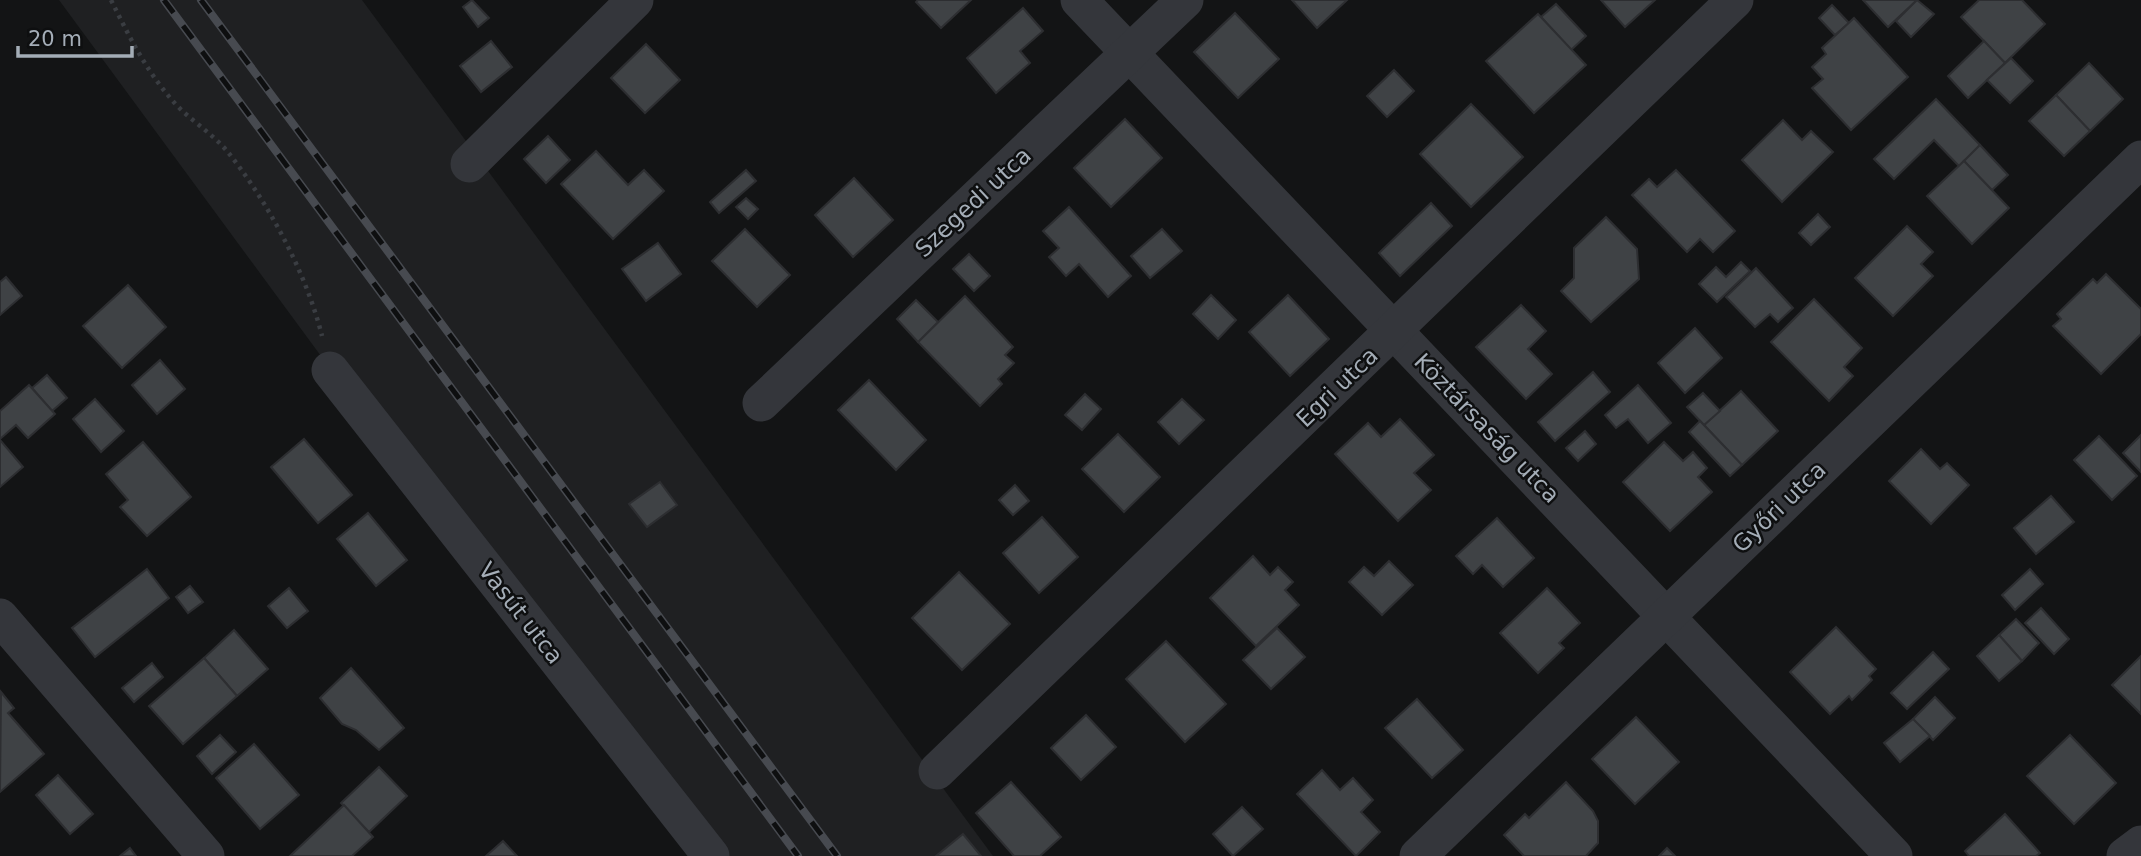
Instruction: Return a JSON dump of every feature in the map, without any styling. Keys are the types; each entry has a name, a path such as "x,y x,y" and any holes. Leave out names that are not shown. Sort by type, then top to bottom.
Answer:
{"street":[{"path":"469,164 635,0"},
{"name":"Köztársaság utca","path":"1079,0 1895,856"},
{"name":"Szegedi utca","path":"761,403 1185,0"},
{"name":"Egri utca","path":"937,771 1735,0"},
{"name":"Győri utca","path":"1418,856 2141,159"},
{"name":"Vasút utca","path":"330,370 711,856"},
{"path":"0,617 206,856"},
{"path":"2125,856 2141,844"}],"path":[{"path":"111,0 144,63 173,102 225,149 264,200 315,307 330,370"}],"shaded area":[{"path":"59,0 362,0 993,856 693,856 585,715"}],"building":[{"path":"472,0 489,18 478,27 463,7"},
{"path":"971,0 941,28 916,2"},
{"path":"1292,0 1347,0 1317,28"},
{"path":"1601,0 1655,0 1625,27"},
{"path":"1863,0 1917,0 1888,27"},
{"path":"1917,0 1934,14 1911,37 1896,21"},
{"path":"1979,0 2022,0 2045,24 2005,63 1961,17"},
{"path":"1556,4 1586,36 1571,50 1541,17"},
{"path":"1832,5 1849,23 1835,35 1819,18"},
{"path":"1023,8 1043,31 1020,51 1030,63 996,93 967,58"},
{"path":"1235,13 1279,59 1238,98 1194,52"},
{"path":"1538,14 1586,65 1534,113 1486,61"},
{"path":"1854,18 1908,77 1851,130 1812,88 1823,79 1812,67 1826,54 1822,48"},
{"path":"491,41 512,67 481,92 460,66"},
{"path":"1984,41 2005,63 1968,98 1948,76"},
{"path":"646,44 680,80 645,113 611,78"},
{"path":"2011,58 2033,81 2010,103 1987,80"},
{"path":"2089,63 2123,99 2090,131 2056,95"},
{"path":"1394,70 1414,91 1387,117 1367,96"},
{"path":"2056,95 2090,131 2064,156 2029,121"},
{"path":"1936,99 1980,145 1959,166 1934,140 1894,179 1874,159"},
{"path":"1471,104 1523,157 1471,207 1420,154"},
{"path":"1125,119 1162,158 1111,207 1074,168"},
{"path":"1783,120 1802,140 1811,131 1833,152 1782,202 1742,160"},
{"path":"548,136 570,160 546,183 524,159"},
{"path":"1980,145 2008,175 1992,190 1964,161"},
{"path":"596,151 628,185 644,170 664,191 613,239 561,184"},
{"path":"1964,161 2009,208 1972,244 1927,196"},
{"path":"746,170 756,181 719,213 710,202"},
{"path":"1676,170 1735,231 1713,252 1700,239 1687,252 1632,195 1649,179 1657,187"},
{"path":"854,178 893,220 853,257 815,215"},
{"path":"746,198 758,209 748,219 736,207"},
{"path":"1431,203 1452,226 1400,276 1379,253"},
{"path":"1069,207 1131,276 1108,297 1079,264 1066,276 1049,257 1059,248 1043,231"},
{"path":"1818,214 1830,227 1811,245 1799,233"},
{"path":"1606,217 1637,249 1639,279 1591,322 1561,291 1574,278 1574,248"},
{"path":"1907,226 1933,252 1921,264 1933,276 1893,316 1855,278"},
{"path":"745,229 790,275 757,307 712,261"},
{"path":"1162,229 1182,251 1150,278 1131,256"},
{"path":"658,243 681,274 646,301 622,269"},
{"path":"969,254 990,276 974,291 953,269"},
{"path":"1741,262 1750,271 1717,302 1699,284 1716,267 1726,277"},
{"path":"1756,268 1793,308 1778,322 1770,314 1755,327 1726,297"},
{"path":"2106,274 2141,309 2141,334 2101,374 2053,326 2061,319 2057,314 2093,279 2097,283"},
{"path":"6,277 22,296 0,315 0,282"},
{"path":"128,285 166,327 122,368 83,326"},
{"path":"1211,295 1236,320 1218,339 1193,314"},
{"path":"1288,295 1329,339 1290,376 1249,332"},
{"path":"965,296 1013,347 1005,355 1014,363 998,379 1002,384 980,406 918,342"},
{"path":"1814,299 1862,348 1844,367 1853,376 1829,401 1771,342"},
{"path":"916,300 938,322 918,342 897,319"},
{"path":"1521,305 1546,331 1528,349 1552,374 1526,399 1476,347"},
{"path":"1695,328 1722,358 1685,393 1658,363"},
{"path":"160,360 185,389 157,414 132,385"},
{"path":"1593,372 1610,392 1555,441 1538,422"},
{"path":"47,375 67,398 52,411 32,388"},
{"path":"869,380 926,440 896,470 838,410"},
{"path":"29,385 55,414 28,438 16,425 0,439 0,411"},
{"path":"1638,385 1671,423 1648,443 1628,419 1616,428 1605,415"},
{"path":"1741,391 1778,431 1742,465 1704,425"},
{"path":"1703,393 1720,411 1704,425 1687,407"},
{"path":"1085,394 1101,409 1082,430 1065,415"},
{"path":"95,399 124,431 101,452 73,419"},
{"path":"1182,399 1204,420 1179,444 1158,422"},
{"path":"1400,419 1434,455 1414,473 1431,490 1398,521 1335,454 1368,423 1381,437"},
{"path":"1700,421 1742,465 1730,476 1689,432"},
{"path":"1585,431 1596,444 1578,461 1566,448"},
{"path":"1118,434 1160,477 1124,512 1082,469"},
{"path":"2141,435 2141,472 2123,453"},
{"path":"2099,436 2137,476 2112,500 2074,460"},
{"path":"304,439 352,495 318,523 271,467"},
{"path":"0,440 23,467 0,487"},
{"path":"143,442 191,497 147,536 120,507 128,500 106,474"},
{"path":"1664,442 1683,461 1693,452 1707,468 1698,477 1712,492 1670,531 1623,482"},
{"path":"1921,449 1940,469 1947,463 1969,485 1931,524 1889,481"},
{"path":"660,482 677,505 647,527 629,504"},
{"path":"1015,485 1029,501 1013,515 999,500"},
{"path":"2051,496 2074,522 2036,554 2014,528"},
{"path":"368,513 407,560 376,586 337,539"},
{"path":"1042,517 1078,557 1039,593 1003,553"},
{"path":"1497,518 1534,558 1503,587 1482,565 1473,574 1456,556"},
{"path":"1253,556 1270,575 1278,567 1293,582 1285,590 1299,605 1256,646 1210,598"},
{"path":"1389,561 1413,585 1382,615 1349,582 1364,567 1374,576"},
{"path":"147,569 169,598 95,657 72,628"},
{"path":"2030,569 2043,584 2015,610 2002,595"},
{"path":"959,572 1010,624 962,670 912,618"},
{"path":"190,586 203,602 188,613 176,597"},
{"path":"289,588 308,611 287,628 268,606"},
{"path":"1547,588 1580,623 1559,643 1564,648 1538,673 1500,633"},
{"path":"2041,608 2069,639 2054,654 2025,623"},
{"path":"2016,619 2039,643 2022,661 1999,635"},
{"path":"1836,627 1876,669 1869,676 1872,680 1852,700 1849,696 1830,714 1790,672"},
{"path":"1277,628 1305,657 1271,689 1243,660"},
{"path":"234,630 268,669 237,696 204,658"},
{"path":"1999,635 2022,661 1999,681 1977,656"},
{"path":"1166,641 1226,704 1185,742 1126,679"},
{"path":"1933,652 1949,669 1907,709 1891,693"},
{"path":"2141,656 2141,714 2112,685"},
{"path":"204,658 237,696 183,744 149,706"},
{"path":"152,663 163,677 134,702 122,688"},
{"path":"351,668 404,728 379,750 356,730 342,724 320,698"},
{"path":"1,692 14,708 8,713 44,754 0,792"},
{"path":"1935,697 1955,718 1933,740 1913,719"},
{"path":"1417,699 1463,750 1432,778 1385,728"},
{"path":"1086,715 1116,747 1081,780 1051,748"},
{"path":"1636,717 1679,762 1635,804 1592,759"},
{"path":"1913,719 1930,736 1900,762 1884,743"},
{"path":"220,735 236,752 212,774 197,756"},
{"path":"2070,735 2116,783 2074,824 2027,776"},
{"path":"254,744 299,795 260,829 216,778"},
{"path":"379,767 407,796 369,832 341,803"},
{"path":"1322,770 1340,790 1353,778 1373,800 1361,812 1380,832 1356,856 1297,794"},
{"path":"58,775 93,814 70,834 36,795"},
{"path":"1011,782 1061,837 1040,856 1014,856 976,813"},
{"path":"1566,782 1593,811 1598,821 1598,843 1586,856 1524,856 1504,835 1525,814 1529,818"},
{"path":"344,805 373,837 352,856 290,856"},
{"path":"1242,807 1263,829 1233,856 1213,834"},
{"path":"2005,814 2040,853 2036,856 1969,856 1965,851"},
{"path":"963,834 981,856 936,856"},
{"path":"503,841 517,856 486,856"},
{"path":"130,848 136,856 120,856"},
{"path":"1667,848 1675,856 1659,856"}],"railway":[{"path":"164,0 798,856"},
{"path":"201,0 837,856"}]}
